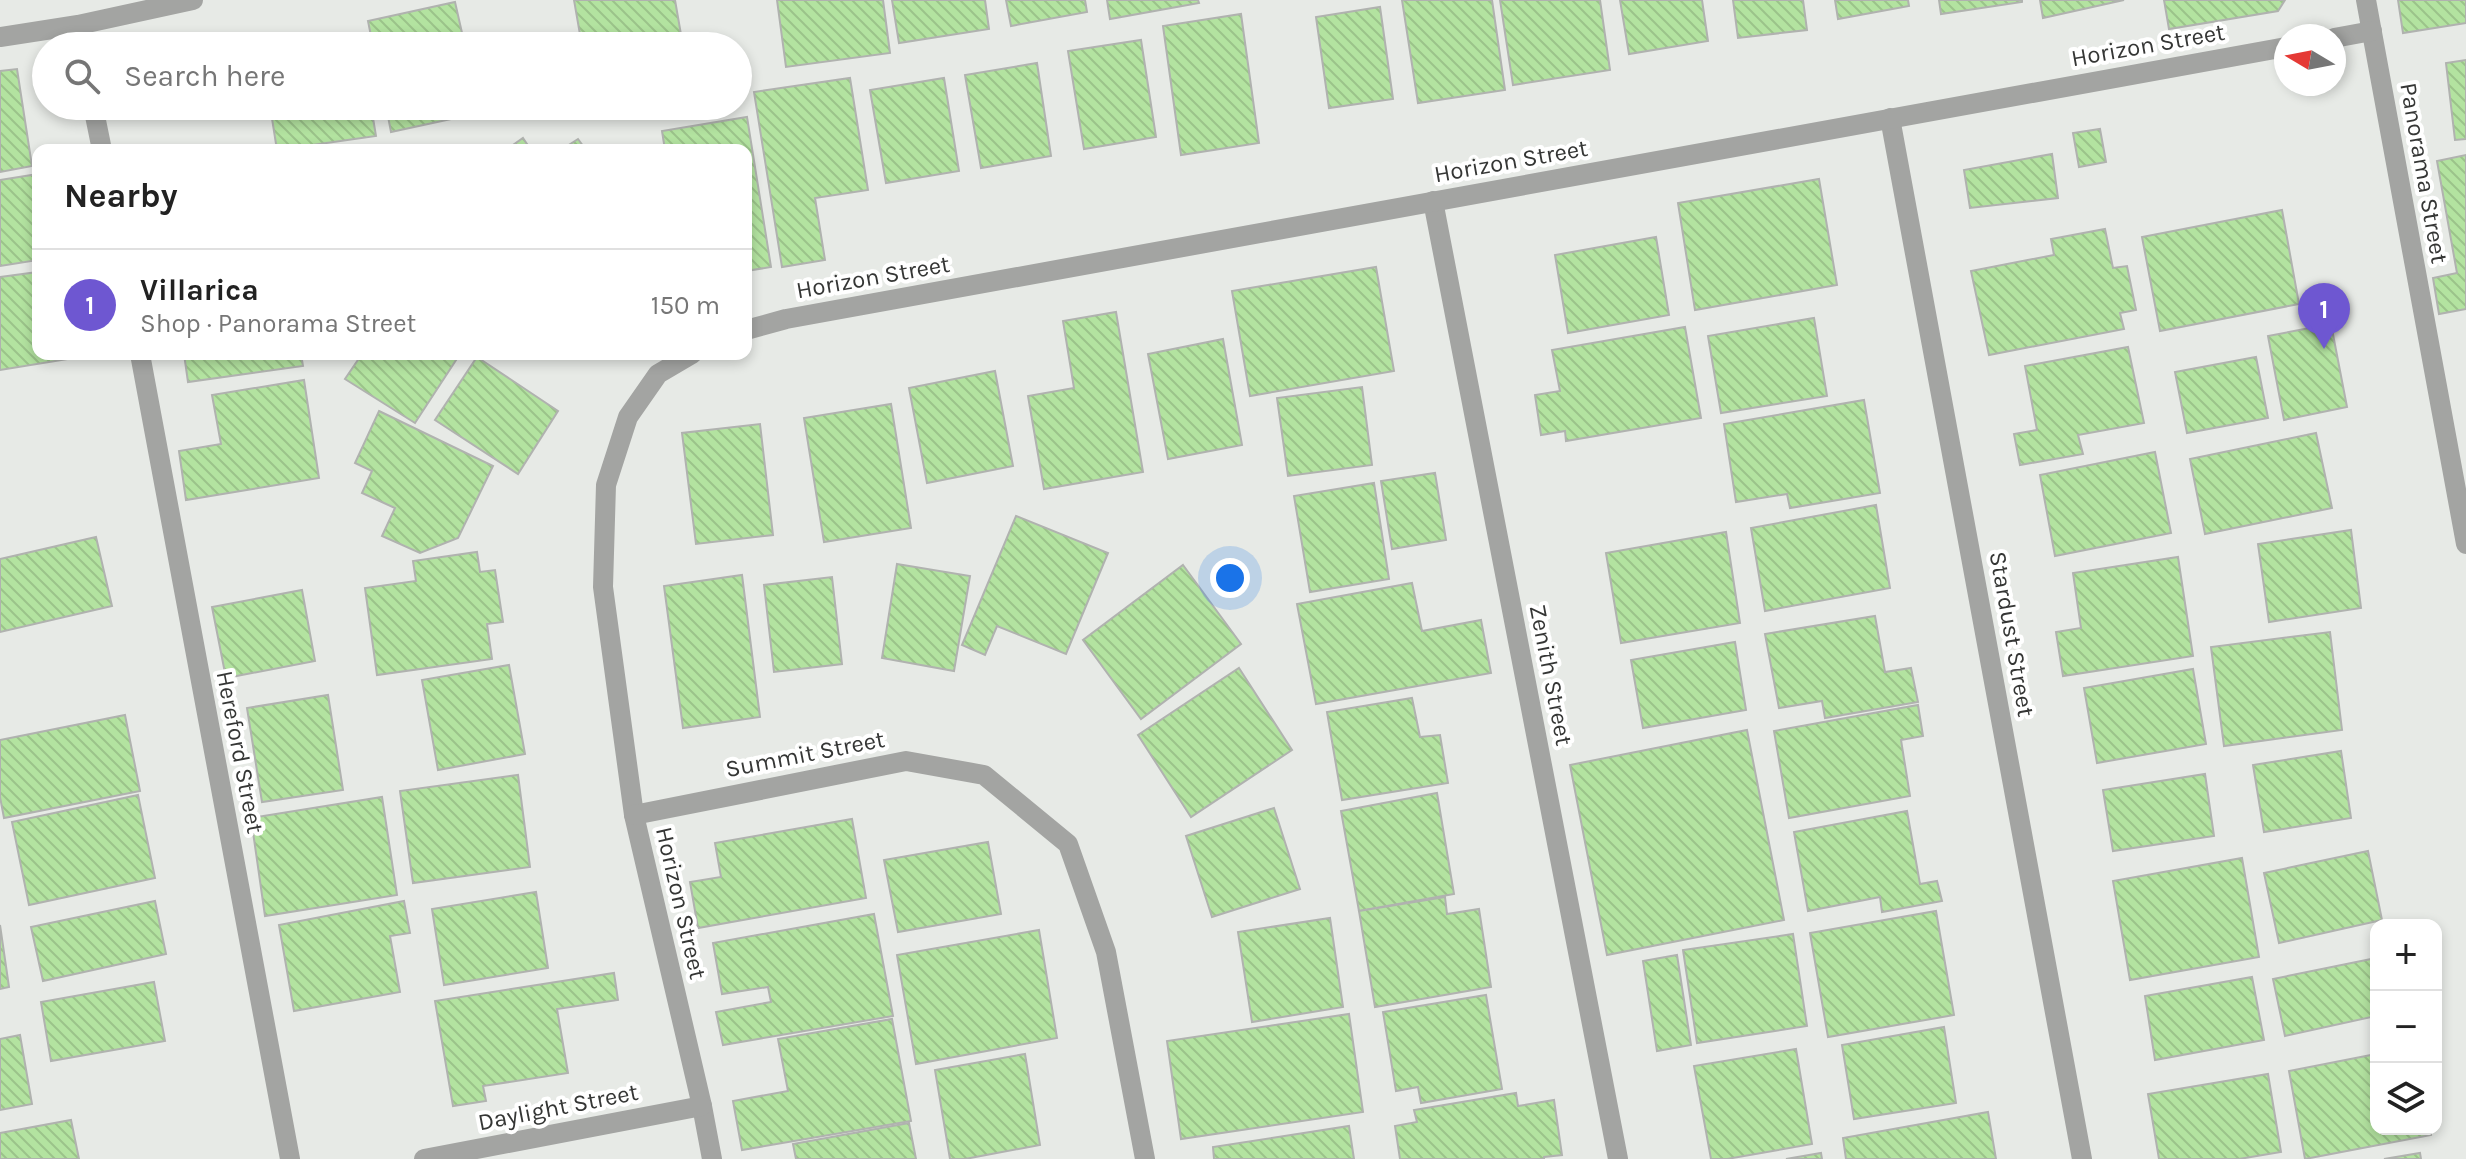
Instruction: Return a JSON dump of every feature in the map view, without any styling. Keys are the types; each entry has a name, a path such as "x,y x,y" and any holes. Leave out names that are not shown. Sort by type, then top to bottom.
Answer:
{"street":[{"path":"32,32 193,0"},
{"name":"Panorama Street","path":"2366,0 2463,513 2466,544"},
{"path":"78,25 79,32"},
{"path":"2346,36 2372,31"},
{"path":"0,37 32,32"},
{"name":"Horizon Street","path":"752,328 786,319 2274,49"},
{"name":"Stardust Street","path":"1890,118 2082,1159"},
{"path":"96,120 101,144"},
{"name":"Zenith Street","path":"1433,201 1618,1159"},
{"name":"Hereford Street","path":"141,360 290,1159"},
{"name":"Horizon Street","path":"682,360 658,374 628,417 606,485 603,587 634,815 712,1159"},
{"name":"Summit Street","path":"634,815 906,761 984,775 1068,844 1106,952 1145,1159"},
{"name":"Daylight Street","path":"424,1159 702,1106"}],"building":[{"path":"574,0 675,0 681,32 580,32"},
{"path":"777,0 883,0 890,53 786,67"},
{"path":"892,0 985,0 989,29 899,43"},
{"path":"1006,0 1085,0 1087,12 1011,26"},
{"path":"1107,0 1198,0 1199,3 1110,19"},
{"path":"1402,0 1492,0 1505,90 1418,103"},
{"path":"1500,0 1600,0 1610,70 1513,85"},
{"path":"1620,0 1702,0 1708,41 1629,54"},
{"path":"1733,0 1803,0 1807,30 1738,38"},
{"path":"1835,0 1908,0 1909,6 1838,19"},
{"path":"1939,0 2022,0 2022,2 1941,14"},
{"path":"2040,0 2124,0 2043,18"},
{"path":"2164,0 2285,0 2278,11 2169,29"},
{"path":"2398,0 2466,0 2466,23 2403,33"},
{"path":"455,2 462,32 370,32 368,21"},
{"path":"1380,7 1393,99 1329,108 1316,17"},
{"path":"1241,14 1259,143 1181,155 1163,26"},
{"path":"1141,40 1156,137 1084,149 1068,51"},
{"path":"2466,60 2466,139 2455,140 2446,63"},
{"path":"1037,63 1051,156 981,168 965,75"},
{"path":"17,69 32,166 0,172 0,71"},
{"path":"850,78 868,190 815,198 825,260 782,267 754,92"},
{"path":"944,78 959,171 886,183 870,90"},
{"path":"272,120 373,120 376,136 319,144 276,144"},
{"path":"389,120 447,120 391,132"},
{"path":"747,120 751,144 664,144 662,131"},
{"path":"2100,129 2106,162 2079,167 2073,133"},
{"path":"752,148 771,267 752,270"},
{"path":"2052,154 2058,198 1970,208 1964,170"},
{"path":"2466,155 2466,309 2439,314 2433,278 2457,273 2437,161"},
{"path":"32,175 32,261 0,266 0,180"},
{"path":"1819,179 1837,285 1695,310 1678,203"},
{"path":"2282,210 2299,304 2160,331 2142,237"},
{"path":"2105,229 2113,268 2127,266 2136,310 2120,313 2124,329 1989,355 1971,271 2054,255 2051,239"},
{"path":"1656,237 1669,315 1568,333 1555,255"},
{"path":"1376,267 1394,371 1250,396 1232,291"},
{"path":"32,273 32,360 62,360 0,370 0,277"},
{"path":"1116,312 1143,472 1044,489 1028,396 1074,388 1063,321"},
{"path":"1814,318 1827,396 1721,413 1708,336"},
{"path":"2331,324 2347,407 2284,420 2268,336"},
{"path":"1685,327 1701,418 1566,441 1565,431 1541,435 1535,395 1560,391 1552,350"},
{"path":"1223,339 1242,445 1168,459 1148,354"},
{"path":"2128,347 2144,423 2078,435 2083,454 2020,465 2014,434 2037,430 2025,366"},
{"path":"2256,357 2268,418 2187,433 2175,372"},
{"path":"185,360 302,360 303,366 188,382"},
{"path":"358,360 456,360 415,423 345,379"},
{"path":"475,360 482,360 558,411 518,474 435,420"},
{"path":"995,371 1013,466 927,483 909,388"},
{"path":"304,380 319,478 186,500 179,451 221,444 212,395"},
{"path":"1362,387 1372,465 1288,476 1277,398"},
{"path":"1864,400 1880,493 1790,508 1787,494 1736,502 1724,424"},
{"path":"891,404 911,528 824,542 804,418"},
{"path":"379,411 493,466 458,538 420,553 382,536 395,508 362,493 372,471 355,463"},
{"path":"760,424 773,535 696,544 682,433"},
{"path":"2316,433 2332,508 2205,534 2190,459"},
{"path":"2155,452 2171,533 2055,556 2040,475"},
{"path":"1435,473 1446,540 1392,549 1381,481"},
{"path":"1374,483 1389,579 1310,592 1294,496"},
{"path":"1876,505 1890,588 1765,611 1751,528"},
{"path":"1016,516 1108,553 1066,654 997,626 985,655 962,645"},
{"path":"2351,530 2361,608 2269,622 2258,544"},
{"path":"1726,532 1740,623 1621,643 1606,553"},
{"path":"96,537 112,606 0,632 0,559"},
{"path":"477,552 480,572 495,570 503,622 487,624 492,659 377,675 365,588 416,581 413,561"},
{"path":"2178,557 2193,656 2063,676 2056,632 2081,628 2073,573"},
{"path":"897,564 970,576 954,671 882,658"},
{"path":"1183,565 1241,644 1141,719 1083,640"},
{"path":"742,575 760,717 683,728 664,586"},
{"path":"832,577 842,664 774,672 764,585"},
{"path":"1412,583 1422,631 1481,620 1491,673 1316,704 1297,604"},
{"path":"302,590 315,661 226,678 212,607"},
{"path":"1875,616 1885,672 1911,668 1918,702 1825,718 1822,701 1779,708 1765,634"},
{"path":"2330,632 2342,730 2224,746 2211,647"},
{"path":"1735,642 1746,710 1643,728 1631,660"},
{"path":"509,665 525,754 438,770 422,680"},
{"path":"1239,668 1292,750 1191,817 1138,735"},
{"path":"2193,669 2206,744 2097,763 2084,688"},
{"path":"328,695 343,790 262,802 247,708"},
{"path":"1412,698 1420,737 1440,735 1448,783 1342,800 1327,712"},
{"path":"1918,705 1923,736 1901,740 1910,796 1789,818 1774,731"},
{"path":"125,715 140,791 4,818 0,797 0,740"},
{"path":"1747,730 1784,920 1607,955 1570,765"},
{"path":"2341,751 2351,818 2264,832 2253,765"},
{"path":"2205,774 2214,836 2113,851 2103,790"},
{"path":"518,775 530,867 413,883 400,791"},
{"path":"1437,793 1454,894 1359,911 1341,811"},
{"path":"138,795 155,878 29,905 12,822"},
{"path":"382,797 397,895 265,916 251,818"},
{"path":"1274,808 1300,889 1212,917 1186,836"},
{"path":"1907,811 1920,884 1937,881 1942,901 1882,912 1880,897 1808,911 1794,832"},
{"path":"852,819 866,898 698,928 690,882 721,877 715,843"},
{"path":"988,842 1001,914 898,932 884,860"},
{"path":"2368,851 2382,919 2370,919 2370,923 2279,943 2264,873"},
{"path":"2242,858 2259,957 2130,980 2113,881"},
{"path":"536,892 548,968 444,985 432,909"},
{"path":"1445,897 1447,914 1479,909 1491,987 1375,1007 1359,911"},
{"path":"155,901 166,954 43,981 31,927"},
{"path":"404,901 410,933 390,936 400,992 294,1011 279,925"},
{"path":"1936,911 1954,1015 1828,1037 1810,933"},
{"path":"874,914 893,1016 723,1045 716,1012 771,1002 768,987 722,994 713,943"},
{"path":"1330,918 1343,1007 1252,1022 1238,932"},
{"path":"0,925 9,987 0,989"},
{"path":"1039,930 1057,1038 916,1064 897,955"},
{"path":"1793,934 1807,1026 1697,1043 1683,950"},
{"path":"1677,955 1691,1045 1657,1051 1643,961"},
{"path":"2370,959 2370,1017 2285,1036 2273,979"},
{"path":"614,973 618,1000 557,1009 568,1073 483,1086 486,1101 453,1106 435,1001"},
{"path":"2252,977 2264,1040 2155,1060 2145,996"},
{"path":"154,982 165,1041 51,1061 41,1002"},
{"path":"1486,995 1502,1089 1421,1103 1418,1087 1396,1091 1383,1012"},
{"path":"1349,1014 1363,1112 1181,1139 1167,1041"},
{"path":"892,1019 911,1121 742,1150 733,1101 788,1091 778,1039"},
{"path":"1944,1027 1956,1103 1854,1119 1842,1045"},
{"path":"20,1035 32,1104 0,1110 0,1039"},
{"path":"1796,1049 1812,1144 1711,1159 1694,1066"},
{"path":"1025,1054 1040,1145 950,1159 935,1070"},
{"path":"2370,1055 2370,1135 2431,1135 2305,1159 2289,1071"},
{"path":"2268,1074 2281,1152 2239,1159 2159,1159 2148,1094"},
{"path":"1516,1093 1518,1106 1554,1100 1562,1155 1544,1159 1400,1159 1395,1126 1417,1122 1414,1110"},
{"path":"1988,1112 1996,1159 1846,1159 1843,1138"},
{"path":"71,1120 79,1159 0,1159 0,1133"},
{"path":"909,1123 916,1159 796,1159 793,1144"},
{"path":"1349,1126 1354,1159 1214,1159 1213,1147"},
{"path":"1821,1153 1822,1159 1786,1159"},
{"path":"2420,1153 2421,1159 2384,1159"}],"place":[{"name":"Villarica","path":"2324,349"}]}
